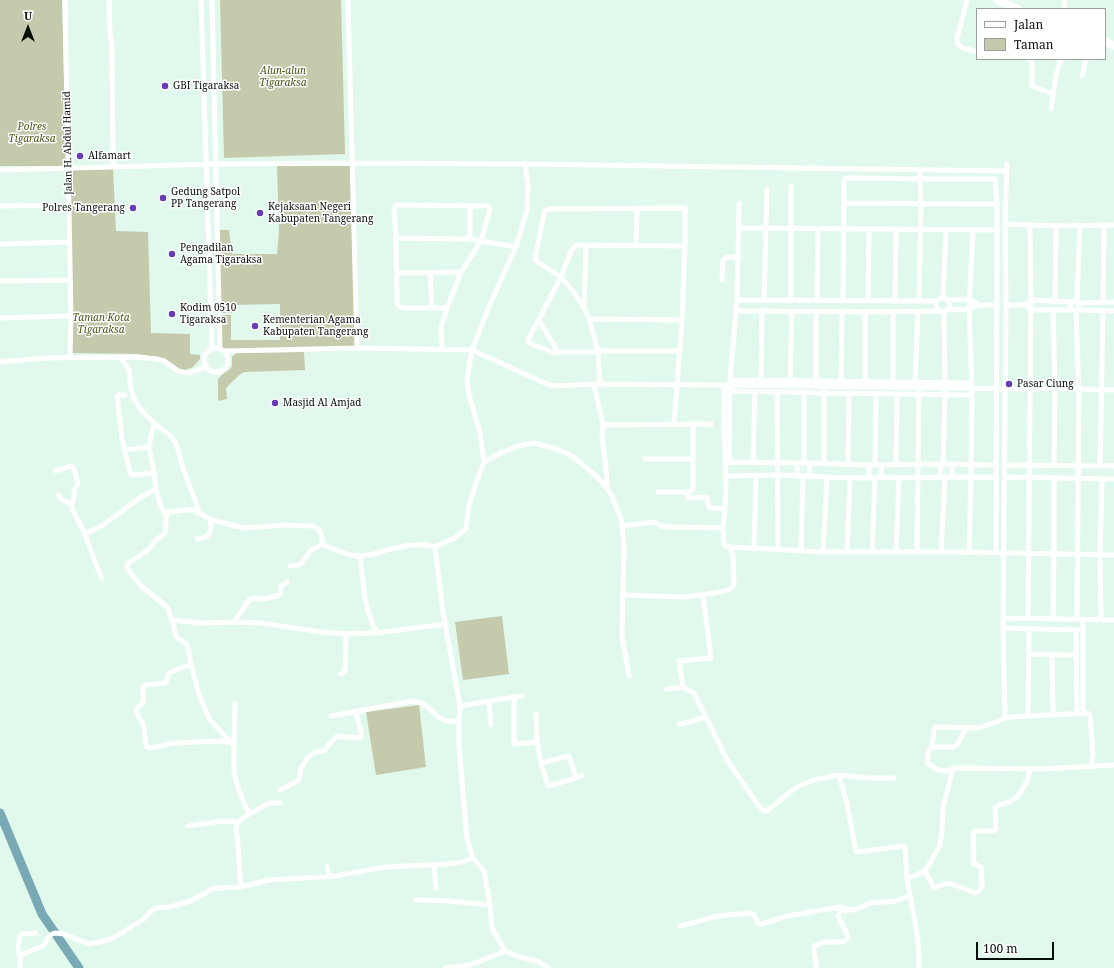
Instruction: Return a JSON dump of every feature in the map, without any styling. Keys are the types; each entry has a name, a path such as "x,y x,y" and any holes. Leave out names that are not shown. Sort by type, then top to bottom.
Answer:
{"main road":[{"path":"1000,1 1016,8"}],"street":[{"name":"Jalan H. Abdul Hamid","path":"65,0 70,242 70,358"},
{"path":"109,0 110,35 112,45 113,167"},
{"path":"201,0 212,348"},
{"path":"212,0 215,164 222,350 227,356 228,360 224,369 215,372 210,370 204,362 204,356 212,348 222,350 357,348 442,349 472,350 554,386 597,384 728,386 761,383 790,386 841,382 865,384 893,382 918,384"},
{"path":"348,0 357,348"},
{"path":"967,0 957,43 962,48 976,52"},
{"path":"1031,60 1032,86 1053,94"},
{"path":"1051,109 1060,60"},
{"path":"1082,76 1086,60"},
{"path":"0,170 215,164 352,163 1007,171"},
{"path":"155,424 149,447 156,489 164,512 193,510 210,519 245,528 284,525 313,526 321,533 323,544 325,546 350,555 360,556 410,545 435,547 454,538 466,529 471,498 484,462 480,433 469,395 467,379 472,350 490,304 516,247 527,210 528,186 525,164"},
{"path":"1005,718 1003,618 1006,388 1005,224 1007,164"},
{"path":"919,301 921,204 920,170"},
{"path":"843,301 844,180 846,178 995,179 997,204 996,553"},
{"path":"785,311 788,301 791,186"},
{"path":"764,300 767,189"},
{"path":"739,203 737,300 724,425 727,462 723,528 724,545 754,549 823,552 896,551 1114,555"},
{"path":"844,203 997,204"},
{"path":"0,206 69,204"},
{"path":"442,349 441,328 447,308 462,272 481,241 490,209 486,206 397,205 394,209 397,303 402,308 447,308"},
{"path":"470,206 470,239"},
{"path":"636,246 637,208"},
{"path":"607,488 602,438 603,425 597,384 598,351 589,319 575,294 561,277 535,259 545,211 685,208 682,320 674,424"},
{"path":"1005,224 1056,226 1114,225"},
{"path":"1028,618 1031,300 1030,224"},
{"path":"1076,619 1078,554 1078,389 1075,310 1079,306 1080,225"},
{"path":"1104,225 1104,302"},
{"path":"1055,301 1056,226"},
{"path":"739,228 997,230"},
{"path":"817,301 818,228"},
{"path":"864,393 864,312 869,229"},
{"path":"895,301 896,229"},
{"path":"941,552 942,464 946,385 944,311 950,305 945,299 946,230"},
{"path":"969,552 971,386 969,310 973,230"},
{"path":"396,238 470,239 516,247"},
{"path":"0,244 70,242"},
{"path":"679,351 552,352 530,344 528,340 561,277 572,249 577,246 685,246"},
{"path":"584,308 586,246"},
{"path":"722,280 722,261 727,257 739,257"},
{"path":"430,272 432,308"},
{"path":"397,273 462,272"},
{"path":"0,281 70,280"},
{"path":"737,300 937,301 940,299 970,299 979,305"},
{"path":"790,386 794,311 798,300"},
{"path":"1006,305 1024,305 1031,300 1114,302"},
{"path":"873,312 874,301"},
{"path":"937,301 936,307 944,311"},
{"path":"1071,302 1070,306 1075,310"},
{"path":"736,311 918,312 969,310 979,305 997,305"},
{"path":"1024,305 1030,310 1114,311"},
{"path":"753,463 757,391 761,383 762,310"},
{"path":"1053,310 1055,388 1054,465"},
{"path":"816,311 816,382"},
{"path":"1100,466 1103,311"},
{"path":"841,382 842,312"},
{"path":"893,382 894,312"},
{"path":"917,552 919,465 918,312"},
{"path":"0,318 71,316"},
{"path":"589,319 682,320"},
{"path":"539,320 558,352"},
{"path":"120,357 130,370 131,389 136,402 155,424 176,443 183,468 200,514"},
{"path":"0,362 45,358 137,357 164,361 181,372 189,373 207,368"},
{"path":"728,386 757,391 777,392 790,386 816,382 823,384 918,384 996,388 1114,390"},
{"path":"823,384 824,464"},
{"path":"790,386 804,392 824,393 971,395"},
{"path":"777,392 778,549"},
{"path":"804,392 807,463 810,477"},
{"path":"848,464 849,393"},
{"path":"875,465 876,394"},
{"path":"896,464 897,394"},
{"path":"125,395 117,396 124,450 131,474 154,473"},
{"path":"658,492 692,491 693,424"},
{"path":"603,425 711,424"},
{"path":"484,462 518,446 534,443 554,448 572,456 595,475 607,488 612,496 621,519 622,526 624,545 622,636 629,676"},
{"path":"124,450 149,447"},
{"path":"645,459 693,459"},
{"path":"727,462 869,465 996,465"},
{"path":"796,476 797,463"},
{"path":"952,464 952,477"},
{"path":"869,465 872,477 872,552"},
{"path":"881,465 881,477"},
{"path":"1005,465 1114,466"},
{"path":"55,471 71,466 74,469 78,483 74,491 74,497 71,504 72,509 85,534 96,567 102,578"},
{"path":"754,549 756,475"},
{"path":"726,476 778,475 850,478 996,477"},
{"path":"801,550 804,477"},
{"path":"823,552 827,477"},
{"path":"896,551 899,477"},
{"path":"1005,477 1114,478"},
{"path":"848,551 850,478"},
{"path":"1052,618 1054,478"},
{"path":"1101,620 1100,554 1102,479"},
{"path":"85,534 103,525 141,497 156,489"},
{"path":"687,492 688,498 707,497 709,508 725,509"},
{"path":"58,495 62,500 71,504"},
{"path":"167,512 165,533 154,542 148,550 127,564 127,568 141,586 167,607 176,636 187,644 200,696 210,720 234,744"},
{"path":"197,539 204,538 209,535 211,528 210,519"},
{"path":"622,526 654,522 661,526 670,527 723,528"},
{"path":"290,566 300,565 311,550 323,544"},
{"path":"435,547 444,612 460,706 459,721 462,795 467,839 473,858 484,871 490,905 492,928 505,951 519,957 537,961 549,968"},
{"path":"622,595 685,597 722,592 734,584 733,557 730,547"},
{"path":"360,556 365,599 376,633"},
{"path":"234,622 251,598 260,599 279,595 281,592 281,586 287,582"},
{"path":"683,687 679,661 710,658 703,595"},
{"path":"1003,618 1114,620"},
{"path":"1083,619 1083,714"},
{"path":"172,620 200,623 262,622 321,632 346,634 376,633 446,624"},
{"path":"1003,628 1029,630 1083,630"},
{"path":"1028,716 1029,630"},
{"path":"1076,630 1077,714"},
{"path":"340,674 345,671 346,634"},
{"path":"1029,654 1076,655"},
{"path":"1052,654 1053,714"},
{"path":"191,664 169,673 166,682 164,683 143,686 143,702 137,707 136,711 144,726 147,747 174,743 221,741 234,744"},
{"path":"666,690 683,687 694,693 698,698 727,760 760,808 764,811 768,811 799,786 817,779 839,775 870,778 894,778"},
{"path":"460,706 522,696"},
{"path":"514,697 514,744 537,742"},
{"path":"331,716 413,701 421,703 429,708 438,717 446,721 459,721"},
{"path":"489,701 491,725"},
{"path":"235,703 234,773 239,791 249,814"},
{"path":"280,790 299,780 301,768 308,757 314,753 325,750 337,736 361,737 356,712"},
{"path":"1091,767 1093,755 1090,714 1088,713 1011,717 979,728 936,727 934,730 932,747 928,752 927,762 938,770 944,771 958,768 1030,769 1091,767 1114,765"},
{"path":"536,714 537,742 541,763 548,786 582,776"},
{"path":"679,724 706,717"},
{"path":"932,747 954,747 957,745 966,728"},
{"path":"541,763 570,756 576,778"},
{"path":"907,879 925,871 940,845 944,807 953,769"},
{"path":"925,871 934,888 949,883 975,893 978,892 982,888 981,866 974,864 973,833 975,831 992,831 996,829 996,808 999,805 1010,802 1016,798 1024,785 1030,769"},
{"path":"839,775 847,804 856,851 904,846 905,848 907,879 919,950 919,968"},
{"path":"241,887 236,828 238,822 249,814 270,803 280,803"},
{"path":"188,826 223,821 238,822"},
{"path":"20,960 21,956 25,953 44,945 49,936 55,933 64,934 89,944 102,941 115,937 144,919 156,908 169,907 191,901 212,889 241,887 269,880 328,877 386,868 450,864 473,858"},
{"path":"434,864 436,888"},
{"path":"327,866 328,877"},
{"path":"817,968 814,947 816,945 819,943 843,942 847,940 848,936 838,916 840,912 857,909 870,903 896,901 910,895"},
{"path":"416,900 449,901 490,905"},
{"path":"680,926 718,916 752,914 761,925 779,918 801,913 841,907 851,910"},
{"path":"20,968 18,946 20,937 22,934 36,933"},
{"path":"446,968 470,965 505,951"}],"green space":[{"name":"Polres Tigaraksa","path":"0,0 62,0 66,166 0,166"},
{"name":"Alun-alun Tigaraksa","path":"220,0 341,0 345,154 224,158"},
{"path":"277,166 350,166 356,347 225,351 221,348 220,315 231,315 231,340 280,340 280,304 233,305 233,313 220,313 219,230 229,230 232,254 277,254 279,231"},
{"name":"Taman Kota Tigaraksa","path":"113,169 116,231 148,232 151,333 190,334 190,354 200,355 200,359 193,367 185,370 180,369 166,359 137,354 72,353 69,170"},
{"path":"304,352 305,370 242,373 226,388 227,399 218,401 218,379 232,366 232,357 236,353"},
{"path":"502,616 509,674 463,680 455,622"},
{"path":"419,705 426,767 376,775 366,712"}],"waterway":[{"path":"0,813 42,914 79,968"}],"place":[{"name":"GBI Tigaraksa","path":"165,86"},
{"name":"Alfamart","path":"80,156"},
{"name":"Gedung Satpol PP Tangerang","path":"163,198"},
{"name":"Polres Tangerang","path":"133,208"},
{"name":"Kejaksaan Negeri Kabupaten Tangerang","path":"260,213"},
{"name":"Pengadilan Agama Tigaraksa","path":"172,254"},
{"name":"Kodim 0510 Tigaraksa","path":"172,314"},
{"name":"Kementerian Agama Kabupaten Tangerang","path":"255,326"},
{"name":"Pasar Ciung","path":"1009,384"},
{"name":"Masjid Al Amjad","path":"275,403"}]}
